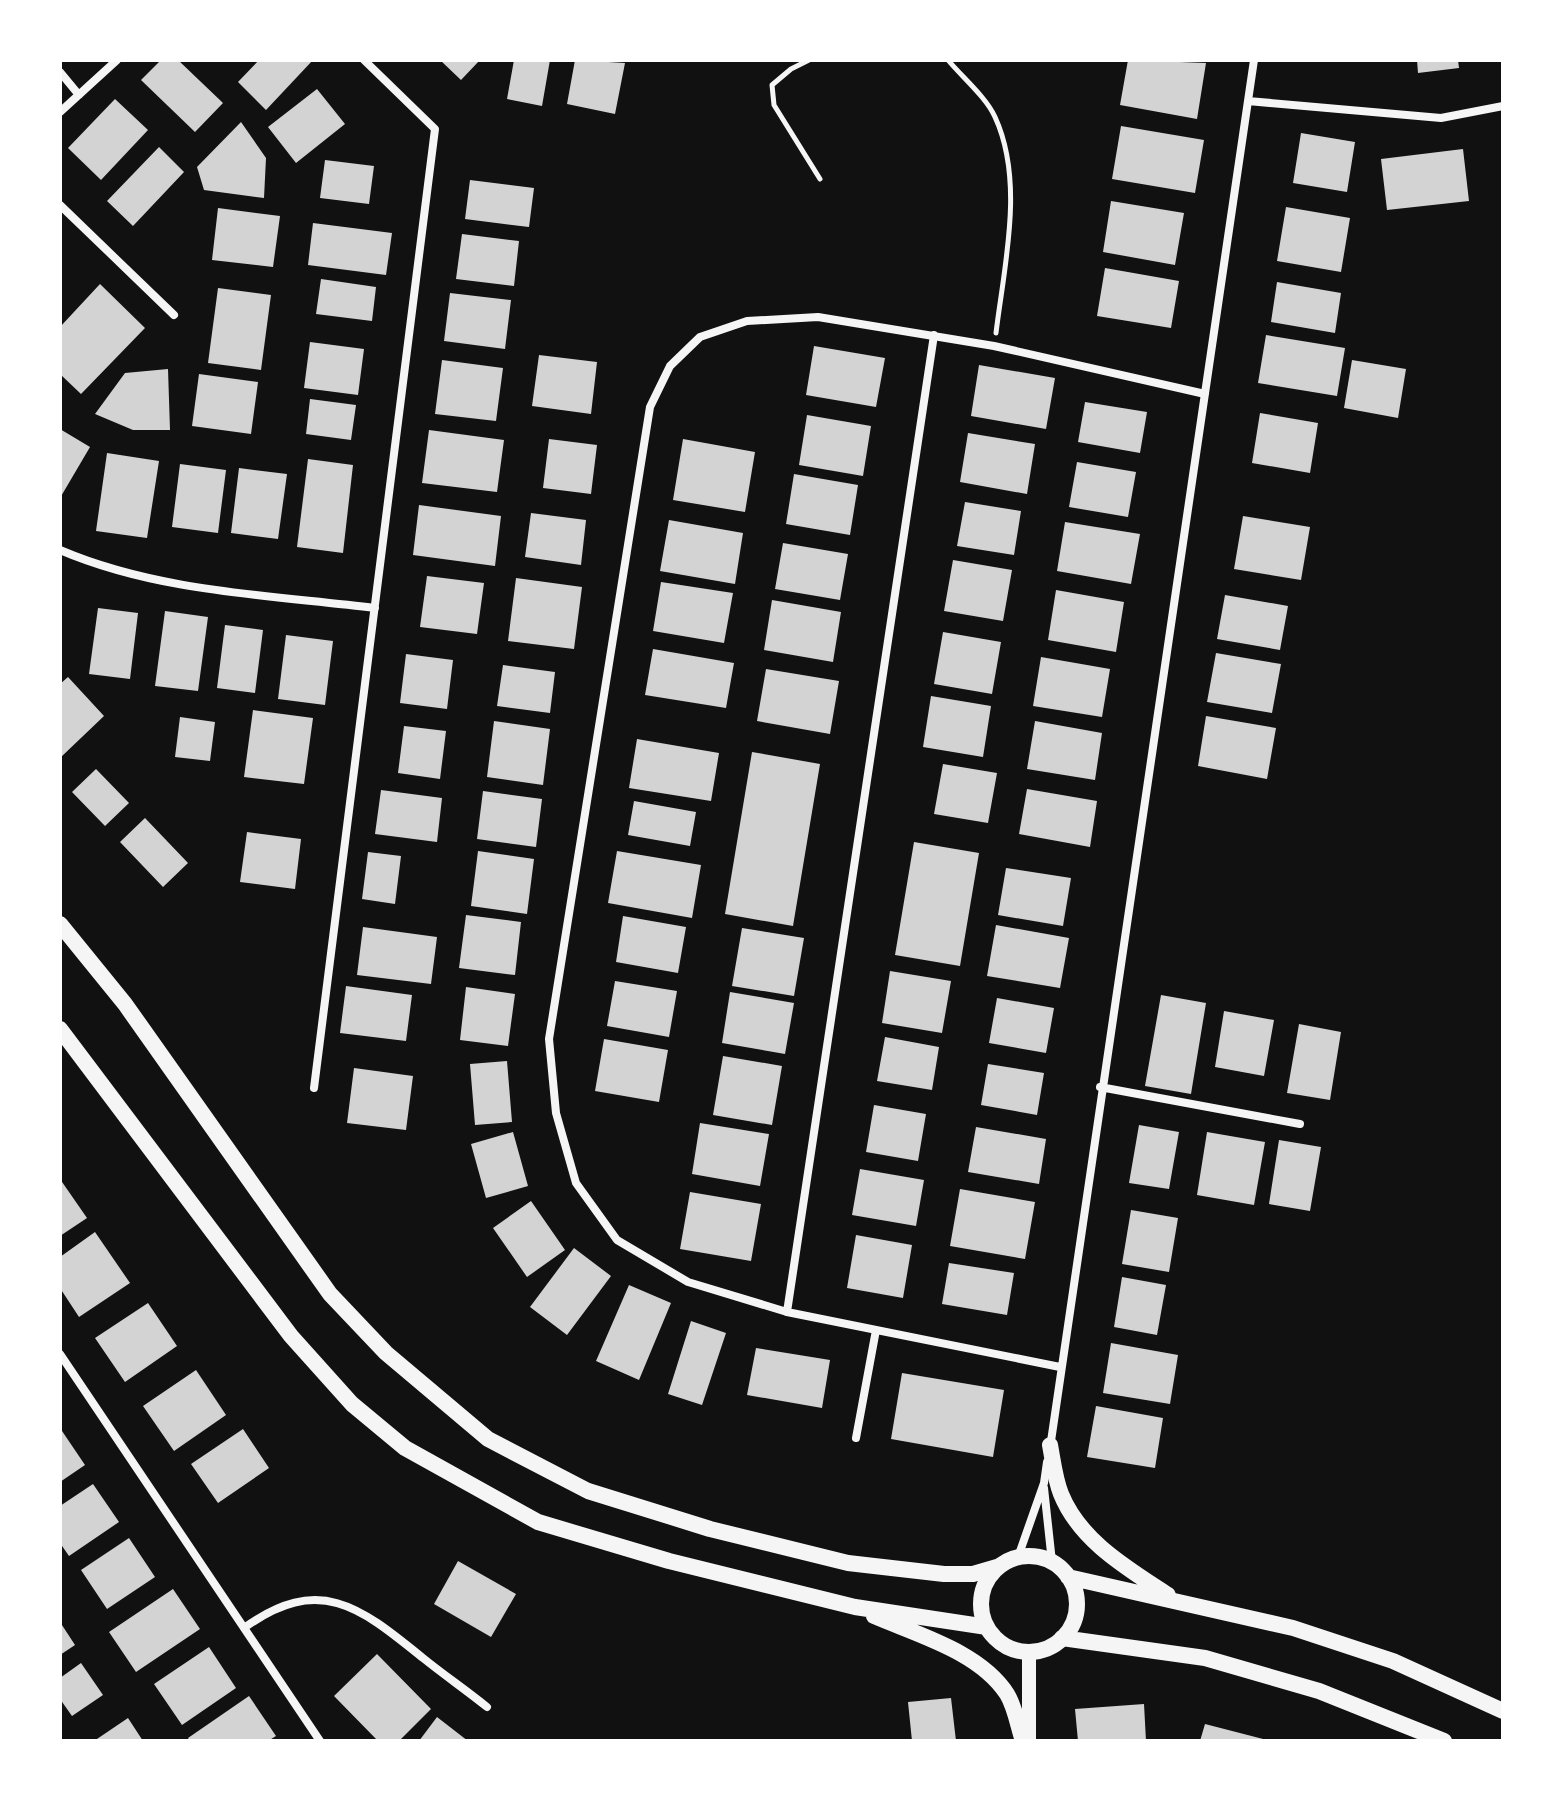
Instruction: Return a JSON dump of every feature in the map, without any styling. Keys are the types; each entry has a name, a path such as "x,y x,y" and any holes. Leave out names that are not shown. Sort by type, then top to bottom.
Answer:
{"main road":[{"path":"60,924 125,1004 330,1294 386,1353 488,1439 588,1491 710,1529 848,1563 944,1574 973,1574 1029,1555 1052,1562 1068,1577 1076,1602 1070,1627 1062,1638 1041,1650 1029,1652 1004,1645 987,1627 981,1595 997,1567"},
{"path":"60,1029 291,1336 352,1404 405,1448 538,1522 669,1561 855,1607 987,1627"},
{"path":"1050,1445 1060,1492 1074,1518 1095,1543 1176,1600"},
{"path":"1068,1577 1293,1628 1393,1661 1503,1711"},
{"path":"855,1607 958,1653 987,1672 1007,1695 1023,1741"},
{"path":"1062,1638 1205,1658 1319,1691 1444,1741"}],"street":[{"path":"60,112 117,60"},
{"path":"314,1088 435,129 364,60"},
{"path":"1018,1557 1044,1483 1050,1445 1100,1087 1254,60"},
{"path":"60,72 79,95"},
{"path":"1248,101 1441,118 1503,106"},
{"path":"60,205 174,315"},
{"path":"1060,1367 787,1312 688,1282 617,1240 576,1183 556,1113 549,1039 650,407 670,366 700,337 747,321 818,317 994,346 1205,394"},
{"path":"787,1312 934,335"},
{"path":"60,550 100,567 160,582 375,608"},
{"path":"1100,1087 1300,1124"},
{"path":"856,1438 876,1330"},
{"path":"60,1354 320,1741"},
{"path":"1044,1483 1052,1562"},
{"path":"244,1628 271,1609 306,1599 334,1602 377,1619 487,1707"},
{"path":"1029,1652 1029,1741"}],"path":[{"path":"809,60 791,69 772,85 774,105 820,179"},
{"path":"948,60 994,114 1006,161 1009,191 1007,233 994,346"}],"building":[{"path":"161,60 178,60 223,103 195,132 141,80"},
{"path":"259,60 313,60 266,110 238,82"},
{"path":"440,60 480,60 461,80"},
{"path":"514,60 550,60 542,106 507,99"},
{"path":"575,60 625,63 615,114 567,104"},
{"path":"1128,60 1206,63 1197,119 1120,105"},
{"path":"1417,60 1458,60 1459,68 1418,73"},
{"path":"317,89 345,124 296,163 268,127"},
{"path":"115,99 148,130 101,180 68,148"},
{"path":"241,122 266,158 264,198 204,190 197,167"},
{"path":"1121,126 1204,140 1195,193 1112,179"},
{"path":"1301,133 1355,142 1347,192 1293,183"},
{"path":"159,147 184,172 133,226 107,201"},
{"path":"1463,149 1469,201 1387,210 1381,159"},
{"path":"325,160 374,166 369,204 320,198"},
{"path":"470,180 534,188 529,227 465,219"},
{"path":"1111,201 1184,213 1175,265 1103,252"},
{"path":"1286,207 1350,218 1341,272 1277,261"},
{"path":"218,208 280,216 273,267 212,260"},
{"path":"313,223 392,233 386,275 308,265"},
{"path":"462,234 519,241 514,286 456,279"},
{"path":"1105,268 1179,281 1171,328 1097,316"},
{"path":"321,279 376,287 372,321 316,314"},
{"path":"1277,282 1341,293 1335,333 1271,322"},
{"path":"100,284 145,328 81,394 60,374 60,327"},
{"path":"218,288 271,295 261,370 208,363"},
{"path":"450,293 511,300 505,349 444,341"},
{"path":"1266,335 1345,348 1337,396 1258,383"},
{"path":"310,342 364,349 358,395 304,388"},
{"path":"814,346 885,358 876,407 806,395"},
{"path":"539,355 597,362 591,414 532,406"},
{"path":"442,360 503,368 496,421 435,414"},
{"path":"1352,360 1406,369 1398,418 1344,408"},
{"path":"979,365 1055,378 1046,429 971,416"},
{"path":"168,369 170,430 133,430 95,414 125,373"},
{"path":"199,374 258,382 251,434 192,426"},
{"path":"310,399 356,405 351,440 306,434"},
{"path":"1085,402 1147,412 1140,453 1078,442"},
{"path":"1260,413 1318,423 1310,473 1252,463"},
{"path":"807,415 871,426 863,476 799,465"},
{"path":"60,429 90,447 60,498"},
{"path":"429,430 504,440 497,492 422,483"},
{"path":"968,433 1035,444 1027,494 960,482"},
{"path":"549,439 597,445 591,494 543,488"},
{"path":"683,439 755,452 745,512 673,500"},
{"path":"107,453 159,461 147,538 96,531"},
{"path":"308,459 353,465 343,553 297,547"},
{"path":"1077,462 1136,472 1128,517 1069,507"},
{"path":"180,464 226,470 218,533 172,527"},
{"path":"239,468 287,474 278,539 231,533"},
{"path":"794,474 858,485 850,535 786,524"},
{"path":"965,502 1021,511 1014,555 957,546"},
{"path":"419,505 501,516 495,566 413,555"},
{"path":"531,513 586,520 581,565 525,557"},
{"path":"1243,516 1310,527 1301,580 1234,569"},
{"path":"669,520 743,533 735,584 660,571"},
{"path":"1065,522 1140,534 1131,584 1057,571"},
{"path":"783,543 848,554 840,600 775,589"},
{"path":"953,560 1012,570 1003,621 944,611"},
{"path":"427,576 484,583 477,634 420,627"},
{"path":"516,578 582,587 574,649 508,641"},
{"path":"661,582 733,593 724,643 653,631"},
{"path":"1056,590 1124,602 1116,652 1048,640"},
{"path":"1225,595 1288,606 1280,650 1217,639"},
{"path":"772,600 841,612 833,662 764,650"},
{"path":"98,608 138,613 130,679 89,674"},
{"path":"165,611 208,617 198,691 155,686"},
{"path":"225,625 263,630 255,693 217,688"},
{"path":"943,632 1001,642 992,694 934,684"},
{"path":"286,635 333,641 325,705 278,699"},
{"path":"653,649 734,663 726,708 645,695"},
{"path":"1216,653 1281,664 1272,713 1207,702"},
{"path":"406,654 453,660 447,709 400,703"},
{"path":"1041,657 1110,669 1102,717 1033,706"},
{"path":"503,665 555,672 550,713 497,706"},
{"path":"766,669 839,681 830,734 757,721"},
{"path":"68,677 104,716 60,758 60,684"},
{"path":"931,696 991,706 983,757 923,747"},
{"path":"253,710 313,718 304,784 244,777"},
{"path":"1206,716 1276,728 1267,779 1198,766"},
{"path":"180,717 215,722 210,761 175,757"},
{"path":"494,721 550,729 543,785 487,777"},
{"path":"1035,721 1102,733 1095,780 1027,769"},
{"path":"404,726 446,731 440,779 398,773"},
{"path":"637,739 719,753 711,801 629,788"},
{"path":"752,752 820,764 793,926 725,914"},
{"path":"943,764 997,773 988,823 934,814"},
{"path":"96,769 129,803 105,826 72,792"},
{"path":"1027,789 1097,801 1090,847 1019,834"},
{"path":"381,790 442,798 437,842 375,834"},
{"path":"483,791 542,799 536,847 477,839"},
{"path":"634,801 696,812 690,846 628,835"},
{"path":"145,818 188,863 163,887 120,842"},
{"path":"247,832 301,839 295,889 240,882"},
{"path":"914,842 979,853 960,966 895,955"},
{"path":"478,851 534,859 527,914 471,906"},
{"path":"617,851 701,865 692,918 608,903"},
{"path":"368,852 401,856 395,904 362,899"},
{"path":"1006,868 1071,878 1063,926 998,915"},
{"path":"466,915 521,922 515,975 459,968"},
{"path":"623,916 686,927 678,973 616,962"},
{"path":"996,925 1069,938 1060,988 987,976"},
{"path":"363,927 437,937 431,984 357,975"},
{"path":"742,928 804,938 794,996 732,986"},
{"path":"890,971 951,981 942,1033 882,1023"},
{"path":"615,981 677,991 669,1037 607,1026"},
{"path":"346,986 412,995 406,1041 340,1033"},
{"path":"466,987 515,994 508,1046 460,1040"},
{"path":"730,992 794,1003 785,1054 722,1043"},
{"path":"1161,995 1206,1003 1191,1094 1145,1086"},
{"path":"997,998 1054,1008 1046,1053 989,1043"},
{"path":"1224,1011 1274,1020 1264,1076 1215,1067"},
{"path":"1299,1024 1341,1032 1330,1100 1287,1093"},
{"path":"885,1037 939,1047 932,1090 877,1081"},
{"path":"604,1039 668,1050 659,1102 595,1091"},
{"path":"723,1056 782,1066 772,1125 713,1115"},
{"path":"507,1061 512,1122 475,1125 470,1064"},
{"path":"988,1064 1044,1073 1037,1115 981,1105"},
{"path":"354,1068 413,1076 406,1130 347,1123"},
{"path":"874,1105 926,1114 918,1161 866,1152"},
{"path":"700,1123 769,1134 760,1186 692,1174"},
{"path":"1139,1125 1179,1132 1169,1189 1129,1183"},
{"path":"976,1127 1046,1139 1039,1184 968,1172"},
{"path":"513,1132 528,1186 486,1198 471,1144"},
{"path":"1207,1132 1265,1142 1254,1205 1197,1195"},
{"path":"1279,1140 1321,1147 1310,1211 1269,1204"},
{"path":"860,1169 924,1180 916,1226 852,1215"},
{"path":"60,1179 87,1218 60,1236"},
{"path":"960,1189 1035,1202 1025,1259 950,1246"},
{"path":"690,1192 761,1204 751,1261 680,1249"},
{"path":"531,1201 565,1250 527,1277 493,1228"},
{"path":"1131,1210 1178,1218 1169,1272 1122,1264"},
{"path":"95,1232 130,1283 79,1317 60,1288 60,1257"},
{"path":"856,1235 912,1245 903,1298 847,1288"},
{"path":"574,1248 611,1276 567,1335 530,1307"},
{"path":"949,1263 1014,1273 1007,1315 942,1304"},
{"path":"1122,1277 1166,1285 1157,1335 1114,1327"},
{"path":"629,1285 671,1303 639,1380 596,1361"},
{"path":"148,1303 177,1346 125,1382 95,1338"},
{"path":"691,1321 726,1333 702,1405 668,1394"},
{"path":"1111,1343 1178,1355 1170,1404 1103,1393"},
{"path":"756,1348 830,1360 822,1408 747,1395"},
{"path":"196,1370 226,1415 174,1451 143,1406"},
{"path":"902,1373 1004,1390 993,1457 891,1439"},
{"path":"1096,1406 1163,1418 1155,1468 1087,1457"},
{"path":"60,1428 85,1465 60,1482"},
{"path":"243,1429 269,1468 218,1503 191,1464"},
{"path":"93,1484 119,1522 69,1556 60,1543 60,1506"},
{"path":"129,1538 155,1577 107,1609 81,1570"},
{"path":"458,1561 516,1594 491,1637 434,1604"},
{"path":"173,1589 200,1629 136,1672 109,1632"},
{"path":"60,1622 75,1645 60,1655"},
{"path":"209,1647 236,1688 182,1725 154,1684"},
{"path":"377,1654 431,1709 399,1741 378,1741 334,1696"},
{"path":"81,1663 103,1695 72,1716 60,1699 60,1678"},
{"path":"249,1696 276,1736 268,1741 190,1741 188,1738"},
{"path":"951,1698 956,1741 912,1741 908,1702"},
{"path":"1144,1704 1146,1741 1078,1741 1075,1709"},
{"path":"437,1717 468,1741 419,1741"},
{"path":"128,1718 143,1741 94,1741"},
{"path":"1205,1724 1267,1740 1267,1741 1200,1741"}]}
